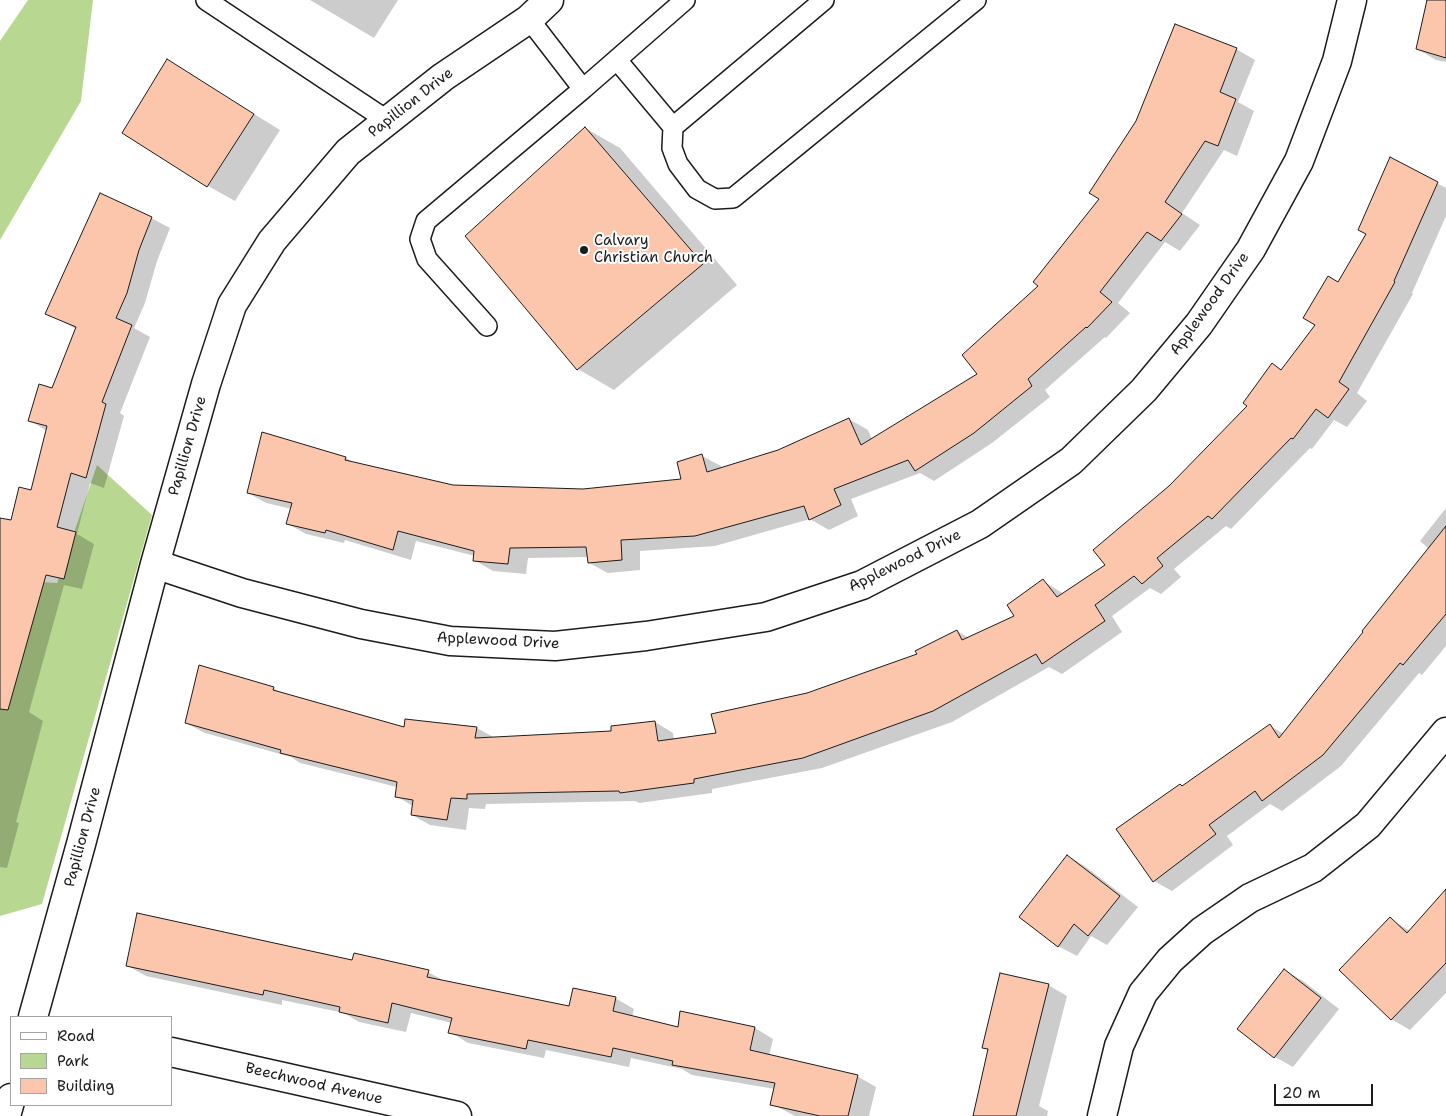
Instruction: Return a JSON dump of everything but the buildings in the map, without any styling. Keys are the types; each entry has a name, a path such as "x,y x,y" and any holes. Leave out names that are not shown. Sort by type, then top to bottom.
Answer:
{"street":[{"name":"Papillion Drive","path":"33,1016 155,564 206,384 232,305 272,241 348,152 443,76 529,19 548,0"},
{"name":"Applewood Drive","path":"155,564 242,593 361,624 450,641 555,646 646,636 766,617 862,585 980,524 1071,461 1144,390 1199,324 1251,249 1299,161 1337,61 1352,0"},
{"path":"1102,1116 1119,1046 1143,993 1170,960 1202,931 1250,898 1313,868 1368,824 1446,732"},
{"name":"Beechwood Avenue","path":"172,1052 457,1116"},
{"path":"6,1116 10,1102"}],"lane":[{"path":"206,0 388,121"},
{"path":"486,326 427,259 420,239 426,220 583,89 685,0"},
{"path":"673,127 824,0"},
{"path":"617,60 673,127 672,148 678,164 697,189 715,199 733,198 976,0"},
{"path":"529,19 583,89"}],"green space":[{"path":"28,0 93,0 81,101 0,240 0,41"},
{"path":"97,465 152,515 42,904 0,916 0,579 57,583"}],"place":[{"name":"Calvary Christian Church","path":"584,250"}]}
